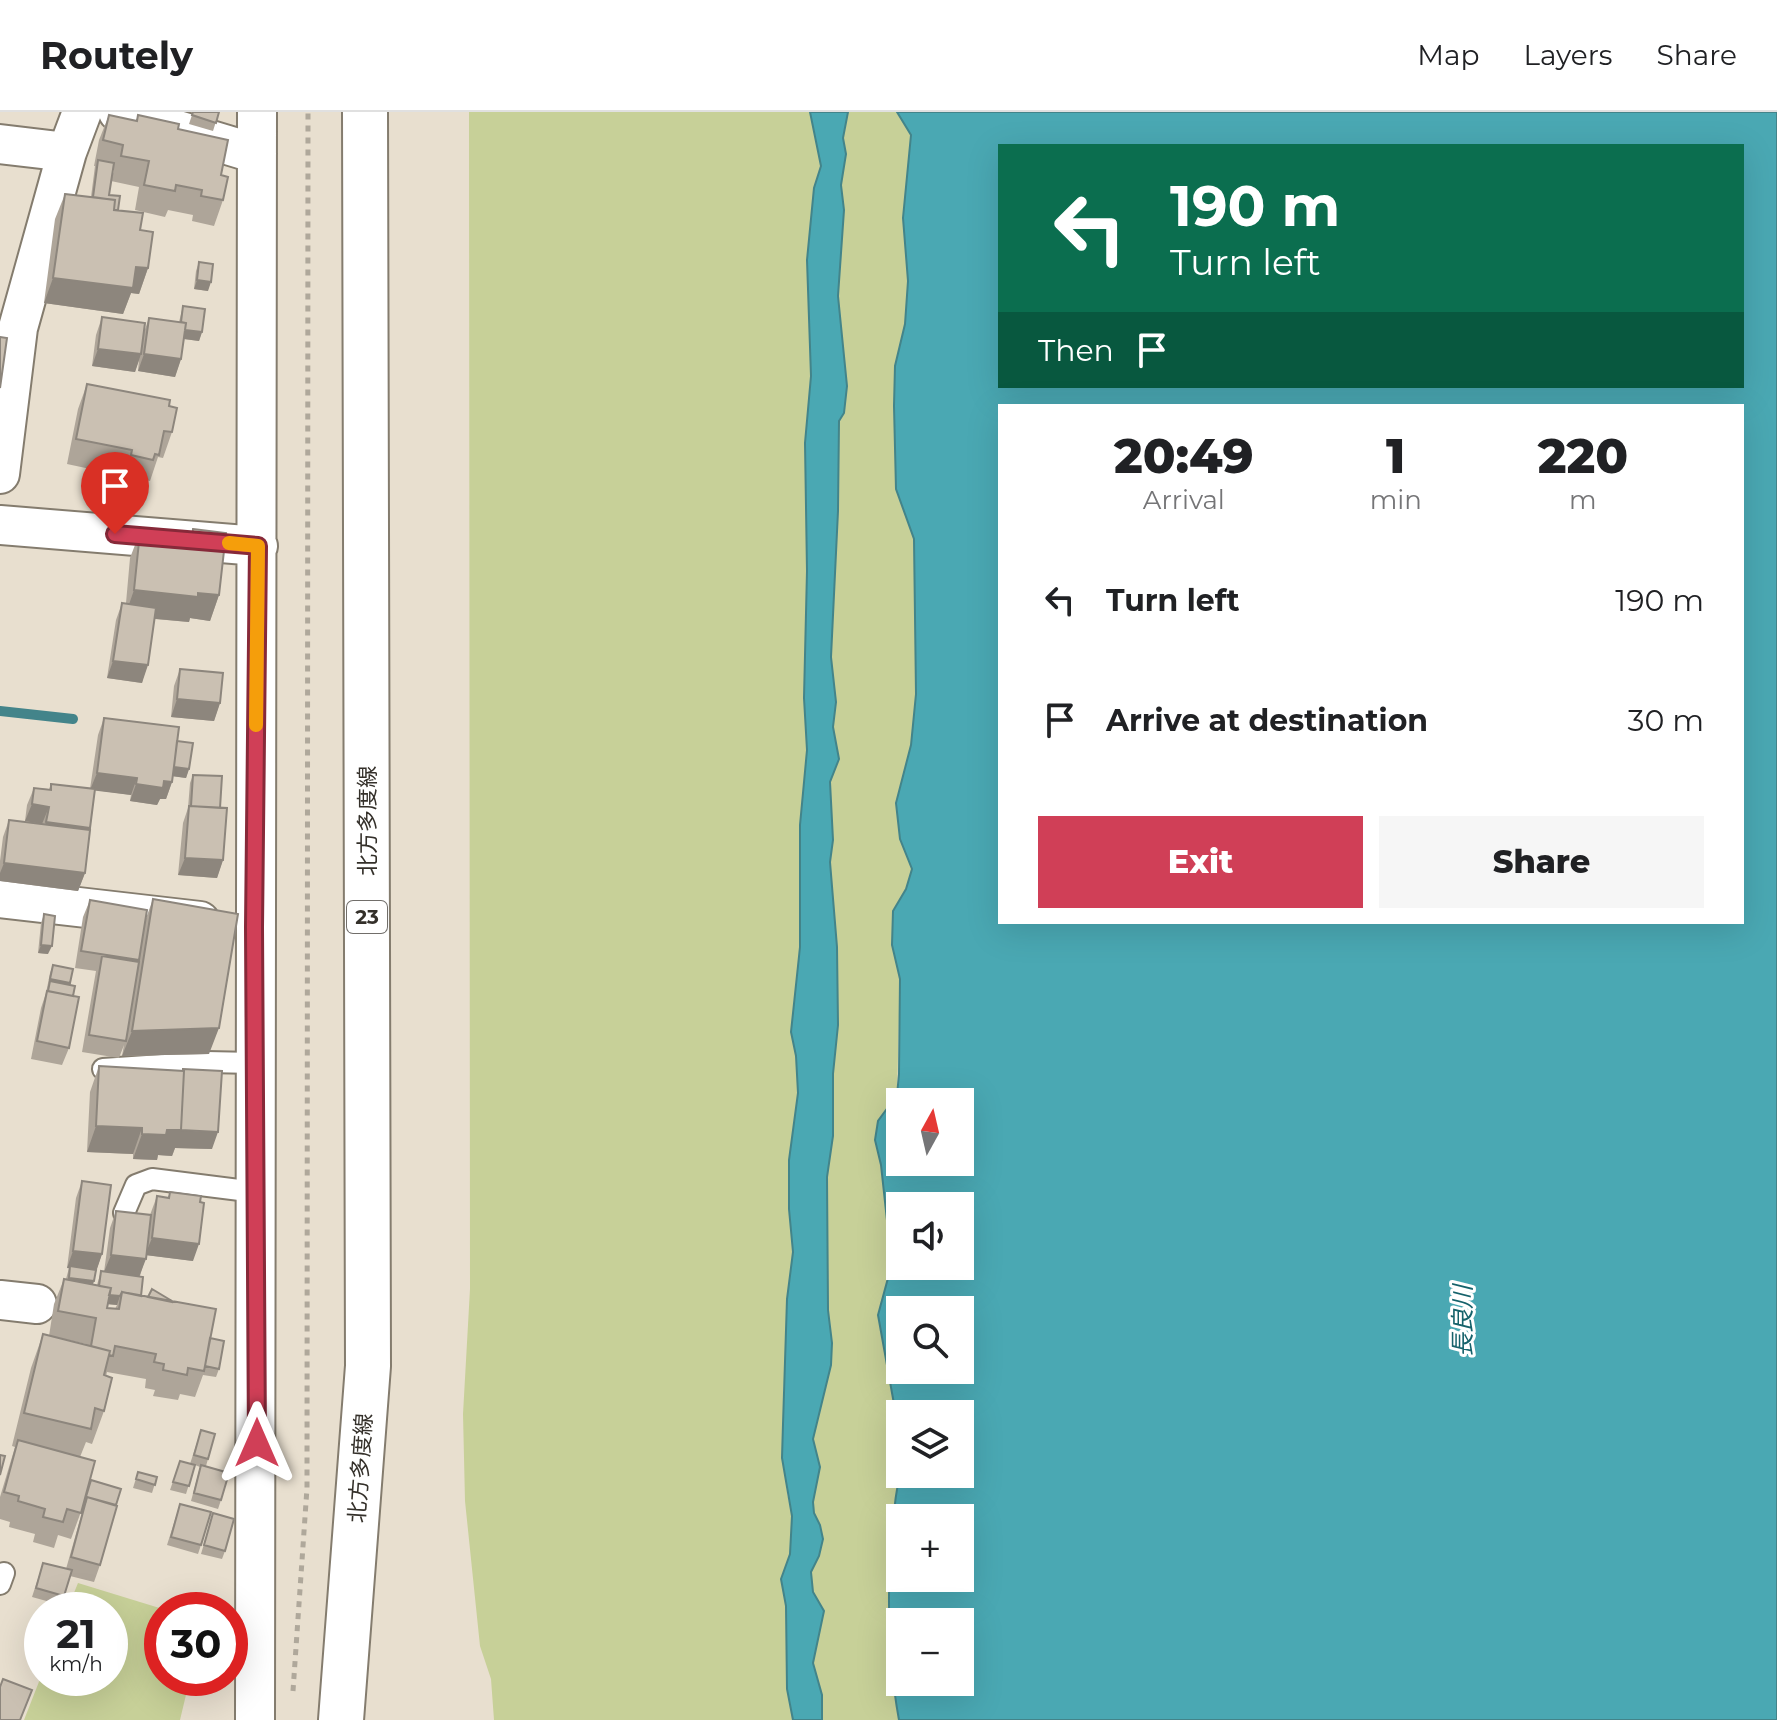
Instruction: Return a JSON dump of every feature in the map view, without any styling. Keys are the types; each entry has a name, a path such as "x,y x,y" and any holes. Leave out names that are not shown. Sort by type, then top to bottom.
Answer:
{"main road":[{"name":"北方多度線","path":"341,1720 368,1366 365,112"}],"street":[{"path":"0,474 18,328 67,152 82,112"},
{"path":"118,112 257,154"},
{"path":"255,1720 257,112"},
{"path":"0,144 67,152"},
{"path":"0,525 258,546"},
{"path":"0,898 254,927"},
{"path":"0,1300 37,1304"}],"lane":[{"path":"103,1069 206,1062 255,1063"},
{"path":"124,1213 136,1185 152,1179 256,1192"}],"path":[{"path":"292,1705 307,1488 308,112"}],"green space":[{"path":"469,112 810,112 821,166 814,188 807,260 811,376 805,443 807,571 804,698 807,750 800,825 800,947 791,1032 798,1093 789,1160 793,1252 787,1299 783,1393 787,1493 792,1515 790,1554 781,1580 786,1606 787,1689 793,1720 494,1720 491,1679 480,1646 465,1501 463,1414 470,1289"},
{"path":"848,112 897,112 911,135 903,218 908,281 905,324 895,366 894,406 896,489 914,539 916,694 911,745 896,803 912,869 906,889 893,911 892,945 900,979 897,1088 886,1088 886,1111 875,1140 886,1211 887,1280 878,1315 886,1360 886,1384 890,1384 893,1400 886,1400 886,1488 898,1488 896,1504 886,1504 886,1592 891,1592 891,1608 886,1608 886,1696 896,1696 899,1720 822,1720 822,1695 813,1663 824,1611 813,1592 811,1572 819,1556 820,1525 814,1514 813,1502 820,1467 813,1439 826,1387 832,1343 828,1310 827,1177 833,1136 833,1074 838,1025 837,947 830,862 833,840 830,782 839,759 833,727 836,702 831,657 839,421 844,413 847,386 838,296 844,210 841,185 846,154 843,138"},
{"path":"78,1583 107,1592 74,1592"},
{"path":"128,1598 144,1603 144,1696 186,1696 180,1720 24,1720 33,1696 128,1696"}],"water":[{"path":"810,112 848,112 843,138 846,154 841,185 844,210 838,296 847,386 844,413 839,421 831,657 836,702 833,727 839,759 830,782 833,840 830,862 837,947 838,1025 833,1074 833,1136 827,1177 828,1310 832,1343 831,1365 813,1439 820,1467 813,1502 814,1513 823,1539 811,1572 813,1592 824,1611 813,1663 822,1695 822,1720 793,1720 787,1689 786,1606 781,1579 790,1554 792,1516 782,1458 787,1299 793,1252 789,1160 798,1093 791,1032 800,947 800,825 807,750 804,698 807,571 805,443 811,376 807,260 814,188 821,166"},
{"name":"長良川","path":"897,112 1777,112 1777,1720 899,1720 895,1696 974,1696 974,1608 889,1608 889,1592 974,1592 974,1504 895,1504 897,1488 974,1488 974,1400 893,1400 890,1384 974,1384 974,1296 886,1296 886,1360 878,1315 887,1280 974,1280 974,1192 886,1192 886,1211 875,1140 878,1121 886,1110 886,1176 974,1176 974,1088 898,1088 900,979 892,945 893,911 906,889 912,869 900,839 896,803 911,745 916,694 914,539 896,489 894,406 895,366 905,324 908,281 903,218 911,135"}],"building":[{"path":"193,112 219,112 216,123 192,115"},
{"path":"109,115 137,121 138,115 179,124 178,129 228,140 221,175 228,177 223,200 201,196 202,190 176,185 175,191 144,185 149,161 121,156 123,145 103,140"},
{"path":"98,160 114,163 109,195 120,196 118,210 114,210 115,200 93,197"},
{"path":"65,194 115,200 114,210 143,213 140,230 153,232 148,268 136,267 133,288 53,278"},
{"path":"199,262 213,264 211,282 197,280"},
{"path":"183,306 205,309 202,332 185,330 186,323 181,322"},
{"path":"102,317 145,323 141,354 98,349"},
{"path":"149,318 186,323 181,359 144,354"},
{"path":"0,337 7,338 0,388"},
{"path":"87,384 170,400 169,406 177,408 172,432 164,431 159,455 155,454 153,460 131,455 132,450 76,439"},
{"path":"193,529 226,533 219,595 198,593 198,597 134,590 140,532 192,538"},
{"path":"122,603 156,608 148,665 113,661"},
{"path":"180,669 223,673 220,703 177,699"},
{"path":"104,718 179,727 172,782 164,781 163,788 136,784 137,778 97,773"},
{"path":"177,741 193,743 189,769 174,767"},
{"path":"193,775 222,776 220,808 191,806"},
{"path":"51,784 95,789 90,828 46,822 49,807 32,804 34,788 51,790"},
{"path":"189,806 227,808 223,860 185,858"},
{"path":"9,820 90,830 85,873 4,863"},
{"path":"153,899 238,914 219,1028 132,1031"},
{"path":"90,900 147,910 139,960 81,951"},
{"path":"44,914 55,916 52,946 41,945"},
{"path":"102,956 139,962 126,1041 89,1035"},
{"path":"53,965 73,969 70,983 50,979"},
{"path":"50,981 75,986 73,996 48,991"},
{"path":"47,991 79,997 69,1048 37,1041"},
{"path":"99,1066 184,1071 181,1130 167,1130 166,1135 142,1134 142,1128 96,1126"},
{"path":"183,1069 222,1071 218,1132 181,1130"},
{"path":"82,1181 111,1185 102,1254 73,1251"},
{"path":"170,1192 201,1196 200,1202 204,1203 199,1244 152,1238 157,1196 169,1198"},
{"path":"116,1211 151,1215 146,1259 111,1255"},
{"path":"70,1266 96,1270 94,1281 69,1278"},
{"path":"101,1271 143,1277 141,1296 122,1292 120,1296 109,1295 111,1288 99,1286"},
{"path":"64,1279 111,1288 107,1308 119,1309 122,1292 216,1309 204,1371 188,1368 187,1375 163,1370 164,1364 154,1362 156,1354 115,1346 113,1356 109,1355 110,1351 91,1346 96,1318 58,1311"},
{"path":"152,1289 172,1301 172,1302 148,1297"},
{"path":"43,1334 110,1351 104,1375 112,1378 104,1411 95,1408 91,1429 24,1413"},
{"path":"210,1338 224,1341 219,1369 205,1366"},
{"path":"201,1430 215,1434 208,1459 194,1455"},
{"path":"18,1440 95,1461 81,1513 67,1509 63,1522 43,1517 45,1509 18,1501 19,1496 4,1492"},
{"path":"0,1455 5,1456 0,1475"},
{"path":"180,1461 195,1465 189,1486 173,1482"},
{"path":"201,1465 229,1473 221,1500 194,1493"},
{"path":"138,1472 157,1477 155,1485 136,1479"},
{"path":"91,1480 121,1489 116,1505 87,1497 85,1500"},
{"path":"87,1497 117,1506 100,1565 71,1557"},
{"path":"180,1504 211,1512 201,1545 171,1537"},
{"path":"213,1513 234,1519 225,1551 204,1545"},
{"path":"43,1563 72,1570 65,1592 36,1588"},
{"path":"3,1679 24,1687 24,1696 30,1696 20,1720 0,1720 0,1687"}],"waterway":[{"path":"0,711 73,719"}],"slow traffic":[{"path":"229,543 258,546 256,725"}],"route":[{"path":"115,534 258,546 254,927 257,1443"}]}
